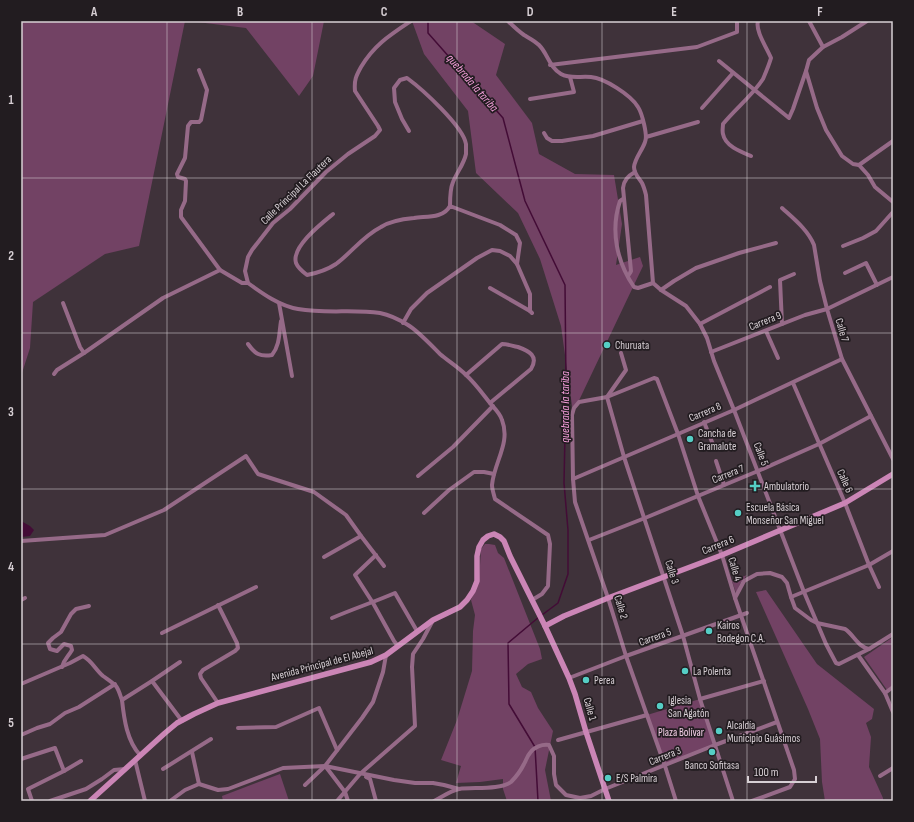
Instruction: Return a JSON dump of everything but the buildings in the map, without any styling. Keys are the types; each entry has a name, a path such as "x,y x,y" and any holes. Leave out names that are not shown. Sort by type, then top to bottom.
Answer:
{"main road":[{"name":"Carrera 6","path":"545,626 564,616 608,598 781,531 845,503 893,474"},
{"name":"Avenida Principal de El Abejal","path":"90,801 165,733 182,721 218,703 371,662 386,656 433,620 460,606 467,600 477,581 477,556 479,547 488,536 494,534 504,541 545,626"},
{"name":"Calle 1","path":"545,626 575,694 609,801"}],"street":[{"name":"Calle Principal La Flautera","path":"248,283 246,271 248,258 252,250 273,223 290,209 326,172 348,154 375,136 380,130 355,90 354,84 356,77 366,60 377,46 411,21"},
{"path":"508,21 513,27 539,45 550,65 560,74 570,77 592,77 603,80 616,87 629,97 638,108 643,121 646,137 635,163 635,172 642,182 646,195 653,283 636,288 623,266 619,255 616,235 616,214 620,201 623,199"},
{"path":"550,65 697,47 737,32 737,21"},
{"path":"751,156 730,146 723,135 723,124 763,78 771,58 759,35 757,24 758,21"},
{"path":"809,21 823,47"},
{"path":"719,61 789,118 809,60 823,47 842,37 866,21"},
{"path":"199,70 207,90 201,120 199,122 191,122 188,126 185,158 177,174 178,177 185,179 186,181 185,200 181,210 181,217 220,270 242,283 248,283 280,303 297,309 322,312 352,311 381,314 403,323 410,326 466,375 499,413 502,420 505,436 504,445 494,474 492,486 495,499 548,535 550,544 548,586 542,594 532,600"},
{"path":"806,71 817,108 826,130 842,156 853,164 859,165 868,175 875,187 893,202"},
{"path":"702,108 733,73"},
{"path":"530,99 574,92 570,77"},
{"path":"333,214 316,228 300,248 296,256 296,263 307,275 317,273 334,265 363,239 381,226 395,221 415,217 428,217 441,214 448,210 450,206 450,193 453,182 460,170 466,154 466,143 455,124 416,84 407,78 400,80 394,88 395,102 409,131"},
{"path":"544,133 547,138 552,141 562,141 592,136 643,121"},
{"path":"646,137 698,122"},
{"path":"859,165 893,141"},
{"path":"628,276 631,271 623,188 627,177 635,172"},
{"path":"450,206 500,225 516,235 520,243 517,264"},
{"name":"Calle 7","path":"782,208 799,223 812,240 827,309 842,359 893,459"},
{"path":"843,246 876,231 893,212"},
{"path":"660,289 696,268 739,253 776,243"},
{"path":"403,323 411,309 427,293 477,258 492,250 500,251 510,256 517,264 530,294 531,312 490,288"},
{"path":"845,273 866,263 877,285"},
{"path":"54,374 57,370 163,298 220,270"},
{"path":"782,324 780,280 794,274"},
{"name":"Carrera 9","path":"711,352 805,315 827,309 893,278"},
{"name":"Calle 5","path":"653,283 686,306 700,324 707,338 711,352 804,592 826,644 836,663 839,664 858,655"},
{"path":"700,324 770,287"},
{"path":"63,303 80,347 84,352"},
{"path":"280,303 292,376"},
{"path":"248,344 253,351 258,354 264,356 272,355 276,350 280,336 282,317"},
{"path":"766,331 778,358"},
{"path":"418,476 453,447 491,405 531,369 534,361 530,352 507,344 502,344 466,375"},
{"path":"607,397 626,370 621,354"},
{"name":"Carrera 8","path":"573,478 734,410 842,359"},
{"name":"Calle 4","path":"607,397 653,378 657,379 678,434 698,496 722,555 735,598 794,770 795,779 790,787 752,801"},
{"name":"Calle 6","path":"793,383 845,503 869,565 880,587"},
{"name":"Calle 2","path":"607,397 580,402 574,408 572,415 575,502 676,801"},
{"name":"Calle 3","path":"607,397 624,457 684,636 700,699 732,801"},
{"name":"Carrera 7","path":"589,540 758,472 819,444 871,416"},
{"path":"704,422 714,447"},
{"path":"21,541 105,535 164,510 246,456 258,474 314,492 346,515 384,566"},
{"path":"716,461 724,485"},
{"path":"424,513 449,490 474,472 494,474"},
{"path":"324,557 361,536"},
{"path":"790,597 869,565 893,551"},
{"path":"376,555 355,575 398,646"},
{"path":"735,598 744,581 757,574 770,573 782,577 787,583 790,597 795,608 817,623 845,628 861,646 869,649"},
{"path":"162,633 256,588"},
{"path":"332,618 395,593 417,632"},
{"path":"218,605 237,643 238,648 203,670 200,674 201,678 218,703"},
{"path":"62,667 64,661 70,655 72,650 71,646 64,644 57,651 50,650 48,643 52,638 61,632 71,614 76,609 89,606"},
{"name":"Carrera 5","path":"569,678 747,613"},
{"path":"337,801 360,774 415,726 412,667 413,654 433,620"},
{"path":"893,634 858,655 885,692 893,712"},
{"path":"21,684 70,664 83,656 89,660 104,677 115,684 122,700 125,723 135,749 140,755"},
{"path":"305,786 325,766 338,750 373,702 383,672 386,656"},
{"path":"122,700 180,662"},
{"path":"152,681 182,721"},
{"path":"700,699 764,681"},
{"path":"21,735 50,724 64,713 78,707 115,684"},
{"path":"885,692 893,687"},
{"path":"238,728 276,728 319,708 338,750"},
{"path":"558,740 647,715"},
{"name":"Carrera 3","path":"459,790 497,787 510,782 525,764 530,753 537,747 544,744 549,745 554,756 554,774 556,785 566,794 580,798 591,796 715,745 777,722"},
{"path":"163,769 211,739"},
{"path":"21,759 55,748 64,771"},
{"path":"192,752 199,784"},
{"path":"135,760 145,801"},
{"path":"32,801 28,789 81,761"},
{"path":"325,766 345,792 348,801"},
{"path":"170,801 185,790 199,784 218,790 228,789 283,768 325,766 394,780 415,783 433,783 459,790"},
{"path":"50,801 86,789 114,770 126,768"},
{"path":"880,776 893,768"},
{"path":"360,774 370,779 376,801"},
{"path":"434,801 459,790"}],"green space":[{"path":"21,21 185,21 139,246 105,254 33,302 30,348 21,376"},
{"path":"189,21 324,21 313,76 299,96 246,28"},
{"path":"412,21 471,21 505,44 496,75 532,123 539,154 575,174 614,175 622,224 616,265 640,257 643,266 573,413 561,326 540,259 518,213 476,173 468,111 424,54"},
{"path":"485,544 495,545 498,553 504,558 540,649 542,659 528,664 516,674 522,687 531,692 538,708 553,731 545,770 551,801 507,801 503,789 503,779 456,783 461,766 441,760 457,720 472,671 475,615 471,600 479,581 481,549"},
{"path":"747,575 740,584 736,593 732,581"},
{"path":"766,590 817,664 874,709 872,719 866,723 871,737 869,767 883,801 825,801 822,782 820,739 756,592"},
{"path":"893,637 893,685 887,690 864,657"},
{"name":"Plaza Bolívar","path":"700,699 715,745 665,766 647,715"},
{"path":"280,774 289,801 223,801 222,796"}],"shaded area":[{"path":"21,521 34,530 30,536 21,537"}],"waterway":[{"name":"quebrada la tariba","path":"428,21 428,33 503,118 525,201 565,285 566,384 564,483 568,530 568,574 558,603 542,615"},
{"name":"quebrada la tariba","path":"538,801 535,747 509,704 508,643 539,617"}],"place":[{"name":"Churuata","path":"607,345"},
{"name":"Cancha de Gramalote","path":"690,439"},
{"name":"Ambulatorio","path":"755,486"},
{"name":"Escuela Básica Monseñor San Miguel","path":"738,513"},
{"name":"Kairos Bodegon C.A.","path":"709,631"},
{"name":"La Polenta","path":"685,671"},
{"name":"Perea","path":"586,680"},
{"name":"Iglesia San Agatón","path":"660,706"},
{"name":"Alcaldía Municipio Guásimos","path":"719,731"},
{"name":"Banco Sofitasa","path":"712,752"},
{"name":"E/S Palmira","path":"608,778"}]}
